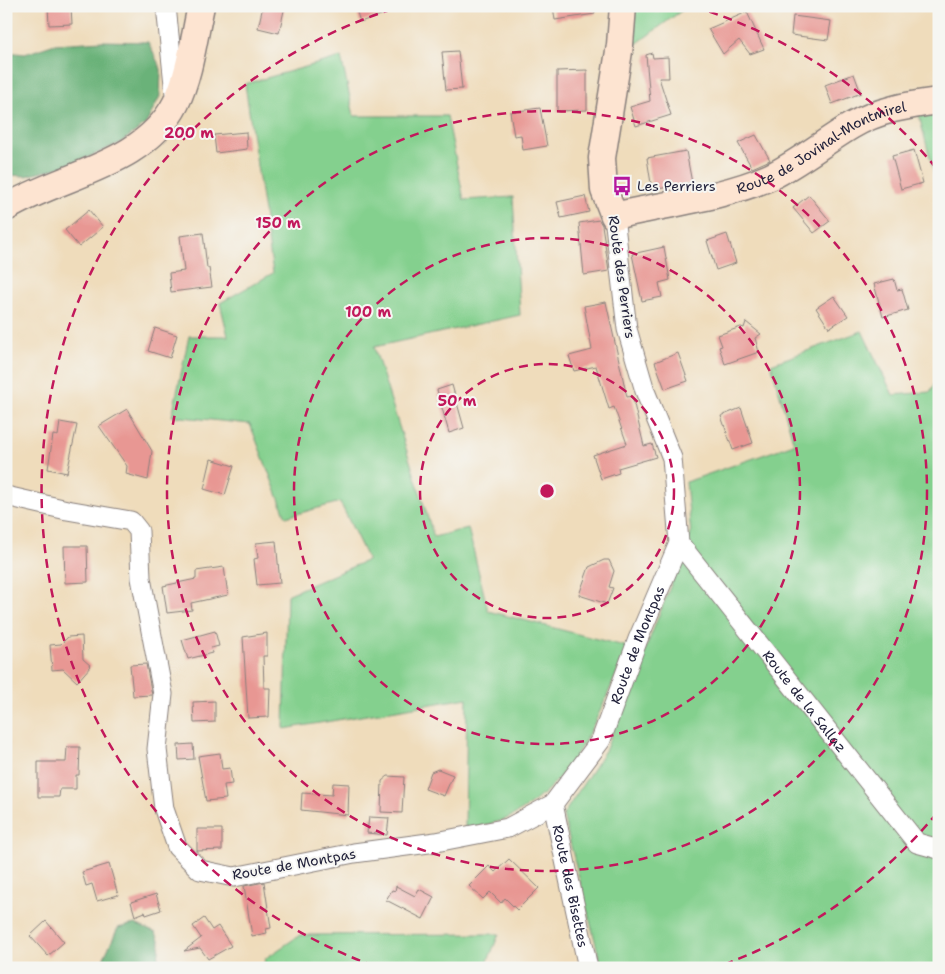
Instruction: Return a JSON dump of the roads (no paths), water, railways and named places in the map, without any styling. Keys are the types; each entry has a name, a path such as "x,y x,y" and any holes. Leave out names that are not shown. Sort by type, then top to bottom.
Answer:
{"street":[{"path":"166,6 173,58 176,102"},
{"path":"6,208 40,189 125,154 146,140 160,126 176,102 182,87 201,6"},
{"name":"Route des Perriers","path":"623,6 620,45 602,158 604,190 614,216 627,329 645,392 672,458 679,543"},
{"name":"Route de Jovinal-Montmirel","path":"614,216 750,185 794,163 869,116 905,105 939,101"},
{"name":"Route de Montpas","path":"6,496 67,510 131,521 139,531 141,578 163,694 157,750 164,809 177,847 200,870 234,876 354,853 436,842 508,828 553,804 601,740 638,639 679,543"},
{"name":"Route de la Sallaz","path":"679,543 917,843 939,850"},
{"name":"Route des Bisettes","path":"553,804 588,968"}],"place":[{"name":"Les Perriers","path":"622,186"}]}
